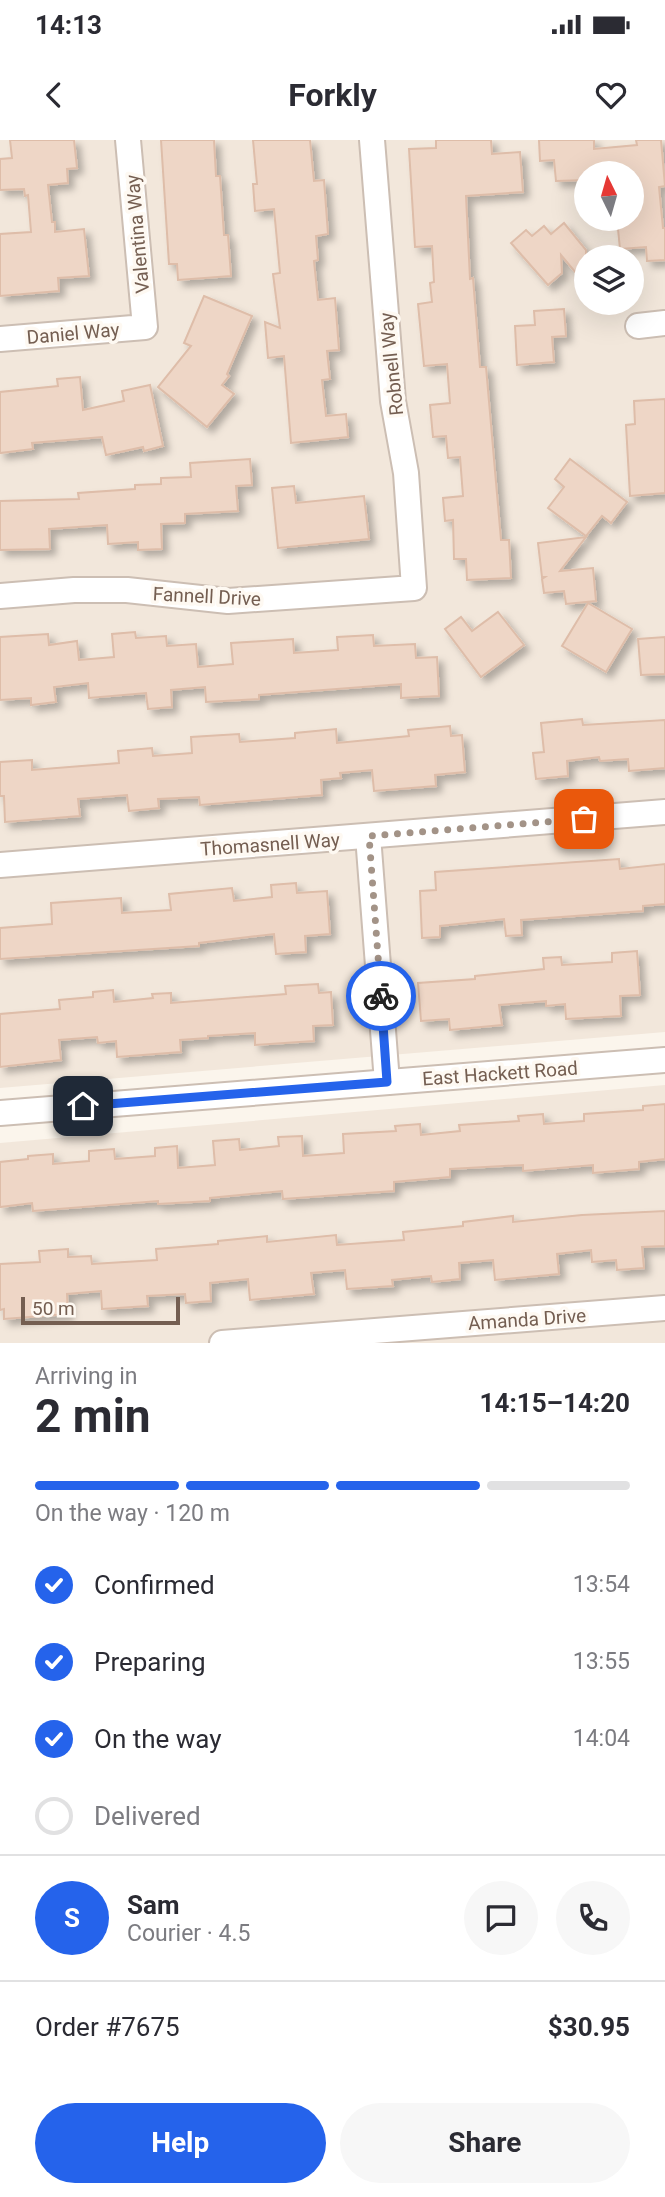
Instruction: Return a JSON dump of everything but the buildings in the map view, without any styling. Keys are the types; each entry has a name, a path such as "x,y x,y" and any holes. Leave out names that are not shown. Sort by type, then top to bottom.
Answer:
{"street":[{"name":"Valentina Way","path":"128,140 145,327"},
{"name":"Robnell Way","path":"372,140 393,401 406,473 414,588"},
{"path":"638,326 665,323"},
{"name":"Daniel Way","path":"0,340 145,327"},
{"name":"Fannell Drive","path":"0,596 74,590 127,590 228,601 414,588"},
{"name":"Thomasnell Way","path":"0,864 665,812"},
{"path":"369,836 387,1082"},
{"name":"East Hackett Road","path":"0,1113 665,1060"},
{"name":"Amanda Drive","path":"222,1343 353,1338 665,1308"}],"shaded area":[{"path":"0,140 665,140 665,1032 0,1088"},
{"path":"665,1085 665,1343 0,1343 0,1143"}],"way so far":[{"path":"381,996 369,836 584,819"}],"route":[{"path":"83,1106 387,1082 381,996"}]}
